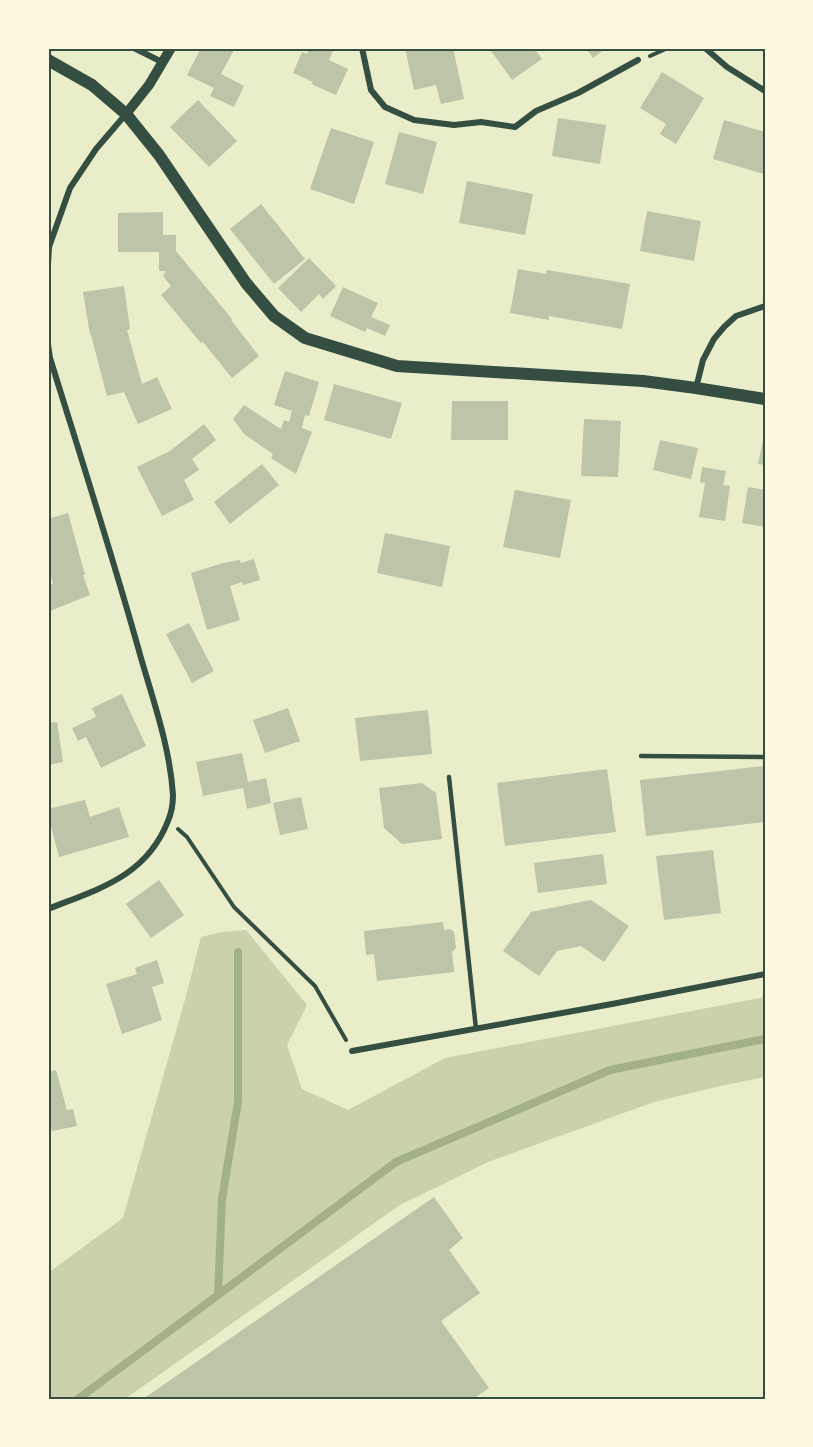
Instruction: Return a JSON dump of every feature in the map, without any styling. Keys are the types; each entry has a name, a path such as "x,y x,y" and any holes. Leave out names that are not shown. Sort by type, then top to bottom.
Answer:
{"main road":[{"path":"48,60 92,85 126,114 159,155 246,283 274,316 305,338 397,366 643,381 765,399"}],"street":[{"path":"134,48 162,62"},
{"path":"48,265 49,247 70,188 96,150 149,85 171,48"},
{"path":"362,48 371,90 385,107 414,120 454,125 481,122 515,127 536,111 578,93 638,60"},
{"path":"705,48 727,67 765,91"},
{"path":"696,388 703,360 714,339 724,327 736,316 765,306"},
{"path":"48,344 50,358 125,599 165,743 173,798 169,820 157,845 138,865 114,882 48,909"},
{"path":"352,1051 765,974"}],"lane":[{"path":"641,756 765,757"},
{"path":"449,777 476,1029"}],"path":[{"path":"657,53 668,48"},
{"path":"169,820 187,837 234,907 315,986 352,1051"}],"green space":[{"path":"246,930 307,1005 287,1045 302,1089 348,1110 445,1058 765,997 765,1077 654,1102 488,1162 400,1205 125,1399 48,1399 48,1273 123,1218 201,937"}],"building":[{"path":"201,48 235,48 221,74 244,86 234,107 210,96 214,88 187,75"},
{"path":"309,48 334,48 329,60 348,69 336,95 293,73 302,52 307,54"},
{"path":"405,48 453,48 464,99 441,104 436,85 414,90"},
{"path":"489,48 534,48 542,59 512,80"},
{"path":"586,48 606,48 593,58"},
{"path":"662,72 704,98 676,144 660,134 666,124 640,108"},
{"path":"198,100 237,141 209,167 170,127"},
{"path":"558,118 606,125 600,164 552,156"},
{"path":"724,120 765,132 764,174 713,159"},
{"path":"331,128 374,142 354,204 310,189"},
{"path":"399,132 437,142 423,194 385,184"},
{"path":"467,181 533,194 525,235 459,223"},
{"path":"261,204 305,259 274,284 230,229"},
{"path":"647,211 701,221 694,261 640,251"},
{"path":"163,212 163,235 176,235 176,251 259,356 232,378 161,295 171,286 163,276 166,271 159,271 159,252 118,252 118,213"},
{"path":"309,258 336,286 323,299 319,294 301,312 278,288"},
{"path":"518,269 546,274 547,270 630,284 622,329 549,316 549,320 510,313"},
{"path":"124,286 130,329 127,330 142,384 157,377 172,409 138,424 124,392 107,396 90,335 83,292"},
{"path":"343,287 378,303 371,317 390,325 385,336 367,328 365,332 330,316"},
{"path":"285,371 319,382 309,416 305,415 302,428 312,432 296,474 271,458 273,454 244,434 233,419 244,405 281,429 284,420 289,422 292,411 274,405"},
{"path":"334,384 402,403 391,439 324,420"},
{"path":"452,401 508,401 508,440 451,440"},
{"path":"584,419 621,421 618,477 581,476"},
{"path":"204,424 216,440 192,459 199,470 184,480 194,500 162,516 137,467 170,451"},
{"path":"765,435 765,465 758,464"},
{"path":"660,440 698,448 691,479 653,470"},
{"path":"262,464 279,485 230,524 214,502"},
{"path":"702,467 726,471 723,485 730,486 725,521 699,517 705,483 700,482"},
{"path":"748,487 765,490 765,527 742,523"},
{"path":"515,490 571,500 560,558 503,547"},
{"path":"68,513 90,595 50,611 48,585 53,584 48,565 48,519"},
{"path":"385,533 450,546 442,587 377,573"},
{"path":"254,559 260,580 230,586 240,620 207,630 191,573 223,563 240,560 241,563"},
{"path":"189,623 214,671 192,683 166,634"},
{"path":"122,694 146,746 101,768 86,737 78,741 72,728 96,717 92,708"},
{"path":"288,708 300,741 265,753 253,720"},
{"path":"428,710 432,754 360,761 355,718"},
{"path":"57,722 63,762 48,765 48,723"},
{"path":"242,753 248,782 266,778 271,803 247,809 243,788 203,796 196,762"},
{"path":"765,766 765,822 646,836 640,780"},
{"path":"607,769 616,832 505,846 497,783"},
{"path":"422,783 436,793 442,839 402,844 384,828 379,788"},
{"path":"301,797 308,829 280,835 273,803"},
{"path":"85,800 90,817 119,807 129,837 59,857 48,809"},
{"path":"713,850 721,913 664,920 656,856"},
{"path":"603,854 607,884 538,893 534,863"},
{"path":"159,880 184,915 151,938 126,904"},
{"path":"591,900 629,926 604,962 581,946 557,951 539,976 503,951 531,912"},
{"path":"443,922 444,930 450,929 454,932 456,948 452,952 454,972 377,981 374,954 366,955 364,931"},
{"path":"157,960 164,983 152,987 162,1020 122,1034 106,984 137,974 135,968"},
{"path":"56,1070 67,1110 73,1109 77,1126 52,1131 48,1115 48,1072"},
{"path":"434,1197 463,1238 449,1250 480,1293 441,1321 489,1388 473,1399 143,1399"}],"waterway":[{"path":"218,1295 222,1199 238,1102 238,952"},
{"path":"78,1399 396,1162 610,1070 765,1039"}]}
